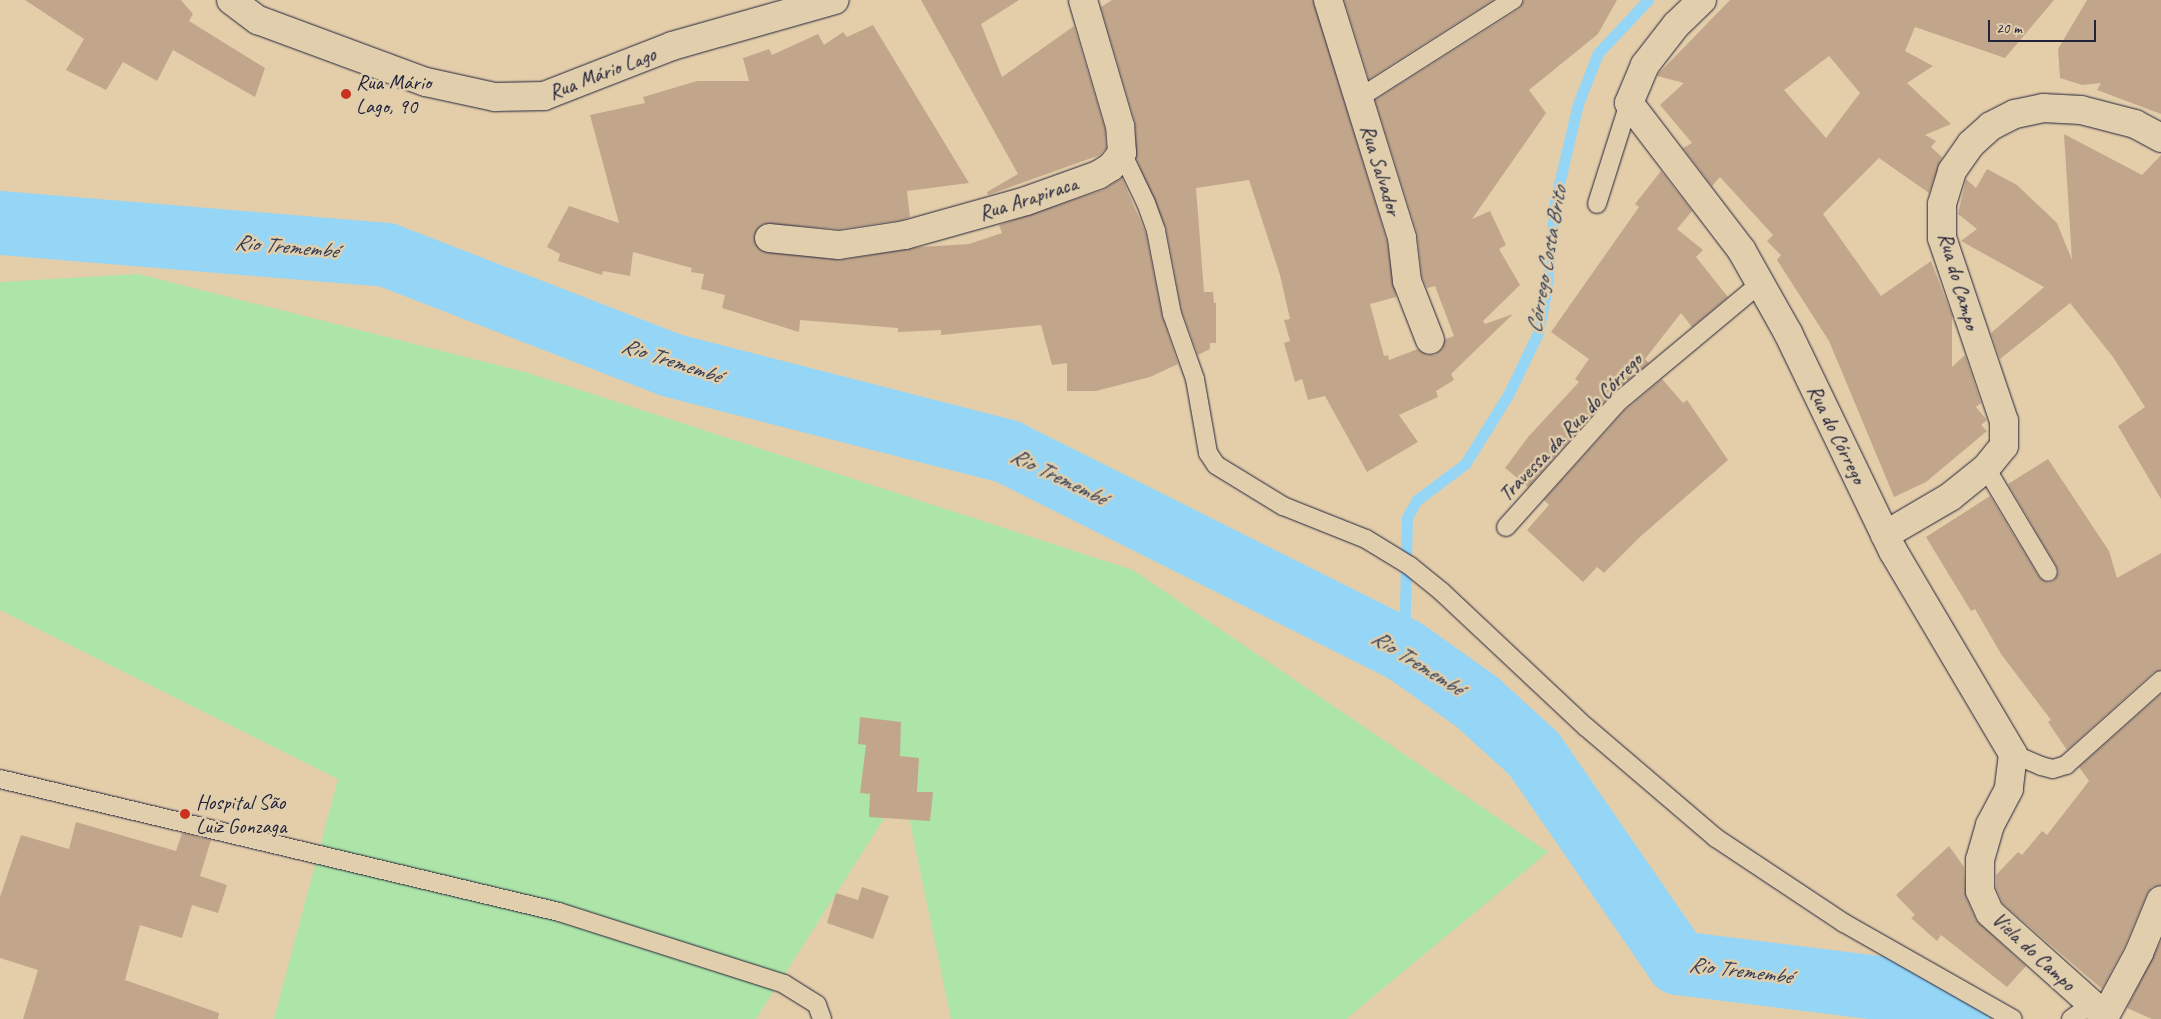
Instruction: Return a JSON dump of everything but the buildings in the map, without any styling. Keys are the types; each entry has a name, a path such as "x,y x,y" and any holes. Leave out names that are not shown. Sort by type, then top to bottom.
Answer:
{"street":[{"name":"Rua Mário Lago","path":"231,0 258,20 426,82 495,97 544,96 672,46 835,0"},
{"path":"1083,0 1114,95 1122,154"},
{"name":"Rua Salvador","path":"1328,0 1402,238 1407,281 1430,340"},
{"path":"1629,103 1645,65 1676,26 1702,0"},
{"name":"Rua do Córrego","path":"1629,103 1696,187 1742,251 1761,283 1788,333 1885,535"},
{"name":"Rua do Campo","path":"1885,535 1950,497 1986,468 2004,446 2006,433 1942,238 1942,204 1952,171 1971,144 1991,126 2015,114 2043,108 2081,110 2135,124 2161,138"},
{"name":"Rua Arapiraca","path":"769,238 839,245 905,235 1026,202 1098,175 1122,154"},
{"path":"1885,535 2013,754"},
{"name":"Viela do Campo","path":"2013,754 2009,790 1990,825 1980,860 1980,891 1990,913 2093,1014 2139,953 2161,900"}],"lane":[{"path":"1359,98 1513,0"},
{"path":"1597,204 1629,103"},
{"path":"1122,154 1146,203 1156,231 1172,314 1194,379 1204,437 1216,465 1283,506 1366,539 1410,566 1442,592 1586,727 1716,838 1844,923 2013,1019"},
{"name":"Travessa da Rua do Córrego","path":"1506,527 1618,402 1761,283"},
{"path":"1986,468 2048,572"},
{"path":"2013,754 2053,769 2066,765 2161,680"},
{"path":"0,779 559,912 784,984 817,1005 822,1019"}],"green space":[{"path":"138,274 525,372 1133,570 1548,852 1346,1019 951,1019 903,789 756,1019 274,1019 338,779 0,610 0,282"}],"waterway":[{"name":"Córrego Costa Brito","path":"1404,650 1407,517 1417,500 1465,464 1508,395 1538,333 1547,287 1555,201 1578,104 1598,53 1648,0"},
{"name":"Rio Tremembé","path":"0,223 387,255 670,365 1008,452 1404,650 1477,702 1534,754 1678,963 1910,992 1958,1019"}],"place":[{"name":"Rua Mário Lago, 90","path":"346,94"},
{"name":"Hospital São Luiz Gonzaga","path":"185,814"}]}
